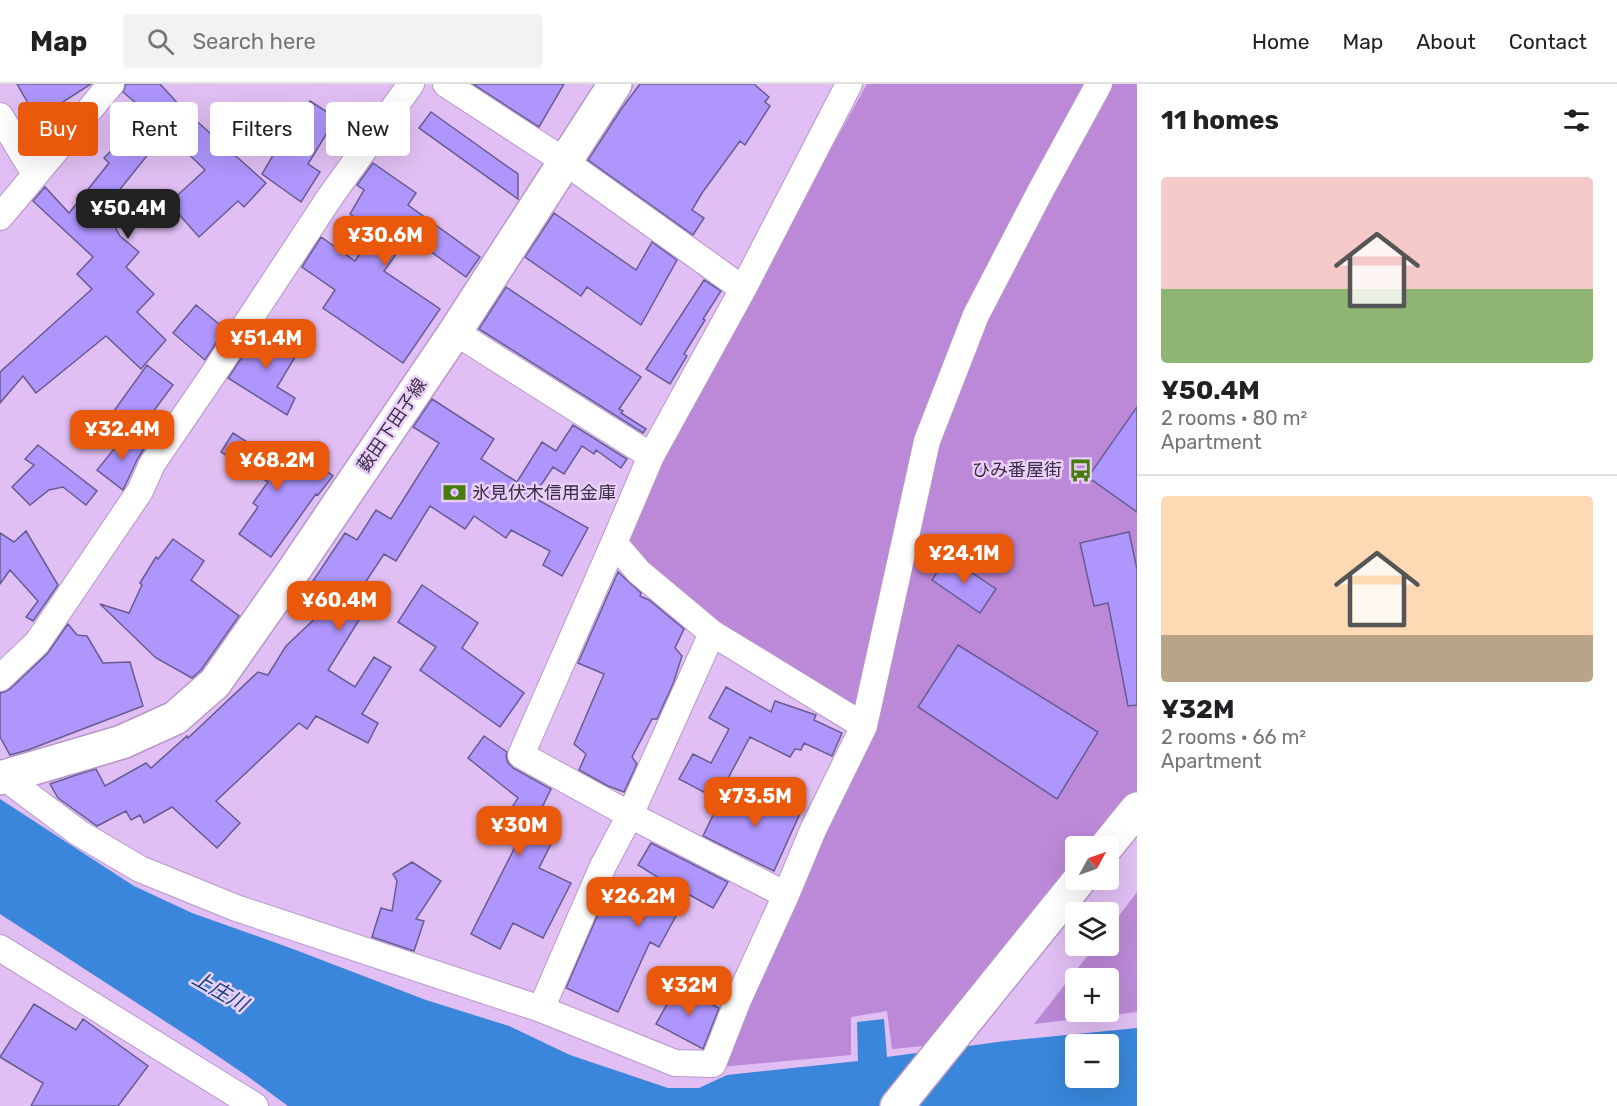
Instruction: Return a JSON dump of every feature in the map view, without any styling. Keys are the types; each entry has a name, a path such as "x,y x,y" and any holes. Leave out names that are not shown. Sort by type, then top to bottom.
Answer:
{"main road":[{"name":"薮田下田子線","path":"1,776 122,742 175,718 215,683 455,332 615,84"},
{"path":"1115,836 1137,809"},
{"path":"897,1106 1071,890"}],"street":[{"path":"0,217 111,84"},
{"path":"0,678 37,643 50,625 140,491 152,464 330,197 411,84"},
{"path":"446,84 564,162 743,290"},
{"path":"786,895 521,755 651,456 743,290 849,84"},
{"path":"1,776 80,833 140,869 236,908 541,1009 675,1063 713,1064 738,1000 813,830 864,726 927,441 976,315 1099,84"},
{"path":"0,116 35,174"},
{"path":"455,332 651,456"},
{"path":"614,543 639,573 712,633 864,726"},
{"path":"541,1009 603,866 630,814 712,633"},
{"path":"0,948 255,1106"}],"shaded area":[{"path":"867,84 1137,84 1137,794 1103,836 1065,836 1065,882 934,1045 892,1049 887,1011 851,1017 851,1055 721,1067 821,834 874,724 715,626 622,541 658,460"},
{"path":"1137,892 1137,1012 1119,1014 1119,968 1078,968 1087,956 1119,956 1119,916"},
{"path":"1065,984 1065,1020 1034,1024"}],"water":[{"name":"上庄川","path":"0,799 134,886 192,913 426,1000 509,1026 570,1055 668,1088 699,1088 727,1075 858,1061 857,1022 884,1019 887,1057 1065,1035 1065,1088 1119,1088 1119,1034 1076,1034 1137,1028 1137,1106 288,1106 200,1044 0,914"}],"building":[{"path":"17,84 91,84 63,102 27,102"},
{"path":"126,84 160,84 177,102 135,102 123,92"},
{"path":"473,84 564,84 539,127"},
{"path":"640,84 754,84 769,97 765,102 770,106 745,145 740,141 692,210 704,218 693,235 588,160"},
{"path":"314,104 326,111 326,134 314,154"},
{"path":"431,112 518,174 518,199 419,128"},
{"path":"198,122 210,133 210,156 236,156 266,183 244,207 238,201 199,237 169,203 205,170 191,156 198,156"},
{"path":"110,152 110,156 147,156 113,198 122,208 111,220 120,236 139,252 126,267 154,294 137,312 166,340 141,369 106,336 36,393 23,376 0,403 0,372 92,289 77,274 93,257 33,201 45,187 69,213 109,163 104,158"},
{"path":"273,156 313,156 308,164 320,172 301,202 262,174"},
{"path":"373,163 416,193 408,205 480,257 466,277 409,236 384,271 440,309 403,363 323,308 335,290 302,267 321,237 355,261 375,231 350,214 364,190 357,185"},
{"path":"554,213 636,270 652,242 677,260 641,325 587,287 581,296 525,257"},
{"path":"704,280 721,291 703,319 705,320 684,354 687,356 670,384 646,369"},
{"path":"506,287 641,377 619,409 623,411 621,413 646,429 643,433 479,329"},
{"path":"196,305 225,329 205,360 173,333"},
{"path":"261,329 298,352 277,387 295,398 287,415 228,378"},
{"path":"147,365 173,385 136,435 111,415"},
{"path":"432,399 494,439 481,459 517,482 542,442 556,451 573,425 627,459 621,468 596,450 594,454 582,446 564,474 553,467 533,497 588,528 562,576 543,565 550,551 511,530 506,538 474,516 465,529 430,506 396,561 384,554 359,592 372,599 328,670 355,687 374,657 391,667 362,714 378,723 368,743 316,716 307,729 299,723 216,801 240,823 217,848 172,807 144,823 140,815 131,820 126,811 97,826 58,798 50,784 79,774 96,769 105,786 146,763 151,768 187,736 188,738 258,672 268,675 286,646 324,610 307,590 345,533 357,540 376,510 391,519 439,443 413,427"},
{"path":"1137,407 1137,512 1088,477"},
{"path":"127,433 145,447 123,490 97,470"},
{"path":"233,433 275,460 283,448 301,462 306,456 333,476 318,495 316,494 271,557 239,534 258,507 253,503 268,482 221,452"},
{"path":"38,445 97,491 86,505 63,487 49,490 30,505 12,487 34,465 25,459"},
{"path":"26,531 58,585 33,621 26,617 38,601 10,570 0,584 0,533 14,542"},
{"path":"1129,532 1137,569 1137,705 1128,706 1108,603 1094,606 1080,543"},
{"path":"173,539 204,561 191,580 239,616 201,670 192,678 156,658 100,604 129,613 142,585 140,583 156,557 158,559"},
{"path":"947,556 996,589 980,613 932,580"},
{"path":"618,572 641,593 640,596 649,600 684,629 675,648 682,656 673,684 657,719 652,719 632,757 637,764 624,792 579,770 586,754 574,744 604,674 578,663"},
{"path":"422,585 478,623 462,648 524,693 500,727 420,670 436,647 398,622"},
{"path":"68,624 77,635 87,636 103,663 130,662 143,706 10,755 0,737 0,693 10,689 47,654"},
{"path":"958,645 1098,732 1057,799 918,707"},
{"path":"726,687 771,712 775,701 816,715 814,720 842,733 832,756 804,743 801,750 795,749 790,757 750,737 717,799 679,779 693,754 711,763 729,729 709,718"},
{"path":"484,736 507,752 508,763 513,768 551,789 533,826 553,840 539,868 571,883 543,938 513,923 500,949 471,934 516,845 496,833 518,798 468,758"},
{"path":"767,792 802,809 774,871 703,836 719,803 763,801"},
{"path":"651,843 728,882 713,908 688,894 659,947 650,942 618,1012 566,988 605,898 643,919 664,881 638,865"},
{"path":"412,862 441,881 416,919 424,921 414,951 372,937 381,908 392,911 397,881 393,874"},
{"path":"677,986 719,1008 703,1049 656,1024"},
{"path":"34,1004 76,1030 83,1019 148,1066 118,1106 31,1106 43,1083 0,1057"}],"place":[{"name":"ひみ番屋街","path":"1080,470"},
{"name":"氷見伏木信用金庫","path":"454,493"}]}
